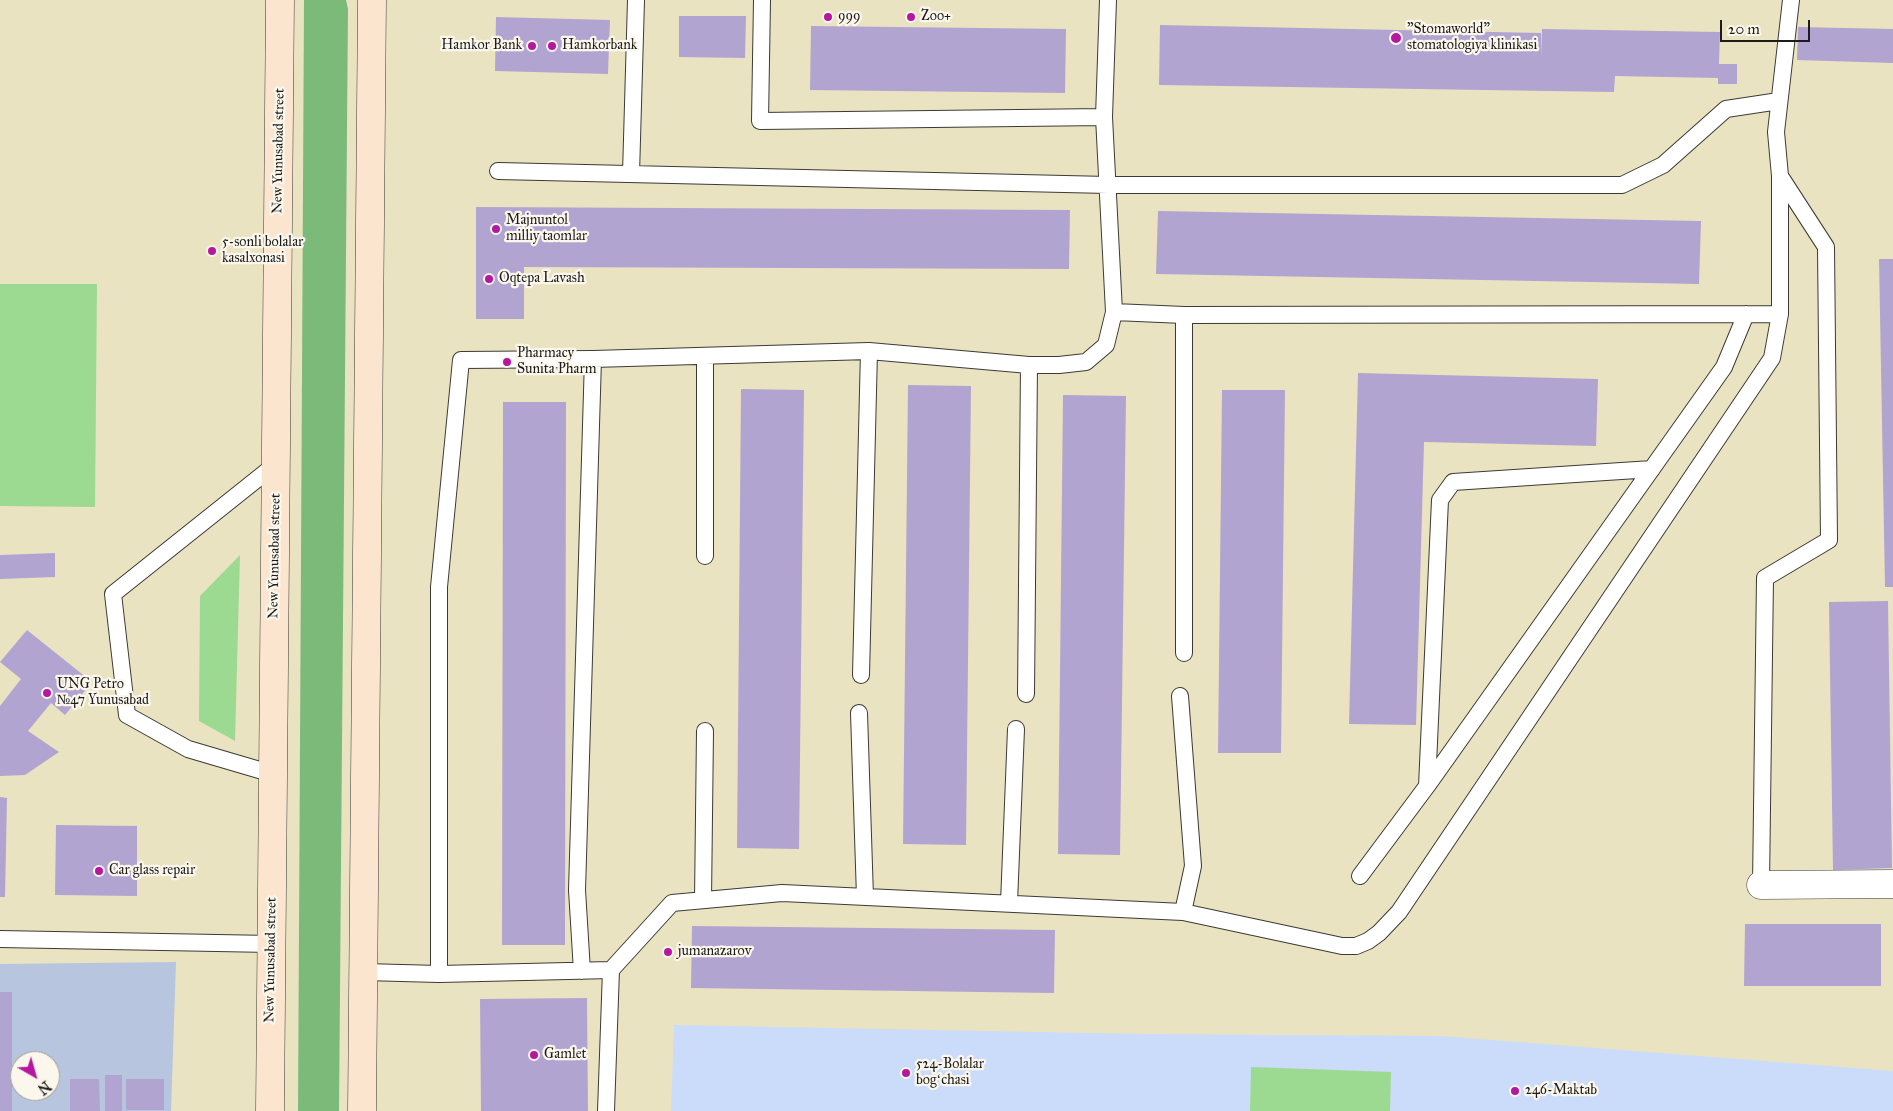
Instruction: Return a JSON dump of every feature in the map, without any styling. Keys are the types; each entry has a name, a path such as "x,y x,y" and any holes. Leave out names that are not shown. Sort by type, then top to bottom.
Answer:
{"main road":[{"name":"New Yunusabad street","path":"270,1111 280,0"},
{"path":"362,1111 372,0"}],"street":[{"path":"1762,885 1893,884"}],"lane":[{"path":"632,174 636,0"},
{"path":"762,0 760,121 1104,117"},
{"path":"439,974 439,587 461,360 593,359 869,351 1029,366 1086,362 1106,345 1114,312 1104,117 1108,0"},
{"path":"606,1111 611,970 672,903 782,893 1183,912 1342,946 1356,946 1368,941 1389,924 1772,358 1780,314 1780,176 1776,132 1790,0"},
{"path":"498,171 1108,185 1622,186 1662,165 1726,109 1780,101"},
{"path":"1762,885 1765,578 1829,540 1826,247 1780,176"},
{"path":"1114,312 1184,315 1780,314"},
{"path":"1360,876 1427,786 1724,367 1746,314"},
{"path":"1184,315 1184,653"},
{"path":"861,675 869,351"},
{"path":"705,556 706,356"},
{"path":"582,971 577,890 593,359"},
{"path":"1026,694 1029,366"},
{"path":"273,774 188,749 128,715 113,594 276,464"},
{"path":"1427,786 1440,500 1453,482 1652,469"},
{"path":"1180,696 1193,866 1183,912"},
{"path":"859,713 864,897"},
{"path":"1009,903 1016,729"},
{"path":"703,900 705,731"},
{"path":"0,938 271,944"},
{"path":"364,972 439,974 611,970"}],"shaded area":[{"path":"176,962 171,1111 0,1111 0,964"},
{"path":"674,1025 1144,1034 1441,1036 1893,1071 1893,1111 671,1111"}],"green space":[{"path":"304,0 346,0 348,9 339,1111 298,1111"},
{"path":"0,284 97,284 95,507 0,506"},
{"path":"240,555 235,741 199,721 200,596"},
{"path":"1251,1067 1391,1072 1390,1111 1250,1111"}],"building":[{"path":"679,16 746,16 745,58 679,57"},
{"name":"Hamkorbank","path":"496,17 610,20 608,74 495,71"},
{"path":"1160,25 1541,33 1541,56 1542,29 1720,32 1719,64 1737,64 1737,84 1718,84 1718,78 1615,76 1614,92 1159,85"},
{"path":"811,26 1066,29 1065,93 810,90"},
{"path":"1798,27 1893,29 1893,63 1797,60"},
{"path":"476,207 1070,210 1069,269 524,267 524,319 476,319"},
{"path":"1158,211 1701,221 1699,284 1156,274"},
{"path":"1879,259 1893,259 1893,587 1885,587"},
{"path":"1358,373 1598,379 1596,446 1424,442 1416,725 1349,724"},
{"path":"908,385 971,386 966,845 903,844"},
{"path":"741,389 804,390 799,849 737,848"},
{"path":"1222,390 1285,390 1281,753 1218,753"},
{"path":"1063,395 1126,396 1120,855 1058,854"},
{"path":"503,402 566,402 565,945 502,945"},
{"path":"55,553 55,577 0,579 0,555"},
{"path":"1888,601 1892,868 1833,870 1829,602"},
{"name":"UNG Petro №47 Yunusabad","path":"27,630 92,682 65,715 51,703 28,731 59,752 25,775 0,776 0,706 21,679 0,662"},
{"path":"0,797 7,798 5,897 0,897"},
{"path":"56,825 137,826 137,896 55,895"},
{"path":"1745,924 1881,924 1881,986 1744,986"},
{"path":"692,926 1055,930 1054,993 691,988"},
{"path":"0,992 12,992 10,1101 12,1101 12,1111 0,1111"},
{"name":"Gamlet","path":"587,998 588,1111 481,1111 480,999"},
{"path":"105,1075 122,1075 122,1111 105,1111"},
{"path":"70,1079 99,1079 100,1111 70,1111"},
{"path":"126,1079 164,1079 164,1110 126,1110"}],"place":[{"name":"999","path":"828,17"},
{"name":"Zoo+","path":"911,17"},
{"name":"\"Stomaworld\" stomatologiya klinikasi","path":"1396,38"},
{"name":"Hamkor Bank","path":"532,46"},
{"name":"Hamkorbank","path":"552,46"},
{"name":"Majnuntol milliy taomlar","path":"496,229"},
{"name":"5-sonli bolalar kasalxonasi","path":"212,251"},
{"name":"Oqtepa Lavash","path":"489,279"},
{"name":"Pharmacy Sunita Pharm","path":"507,362"},
{"name":"UNG Petro №47 Yunusabad","path":"47,693"},
{"name":"Car glass repair","path":"99,871"},
{"name":"jumanazarov","path":"668,952"},
{"name":"Gamlet","path":"534,1055"},
{"name":"524-Bolalar bogʻchasi","path":"906,1073"},
{"name":"246-Maktab","path":"1515,1091"}]}
